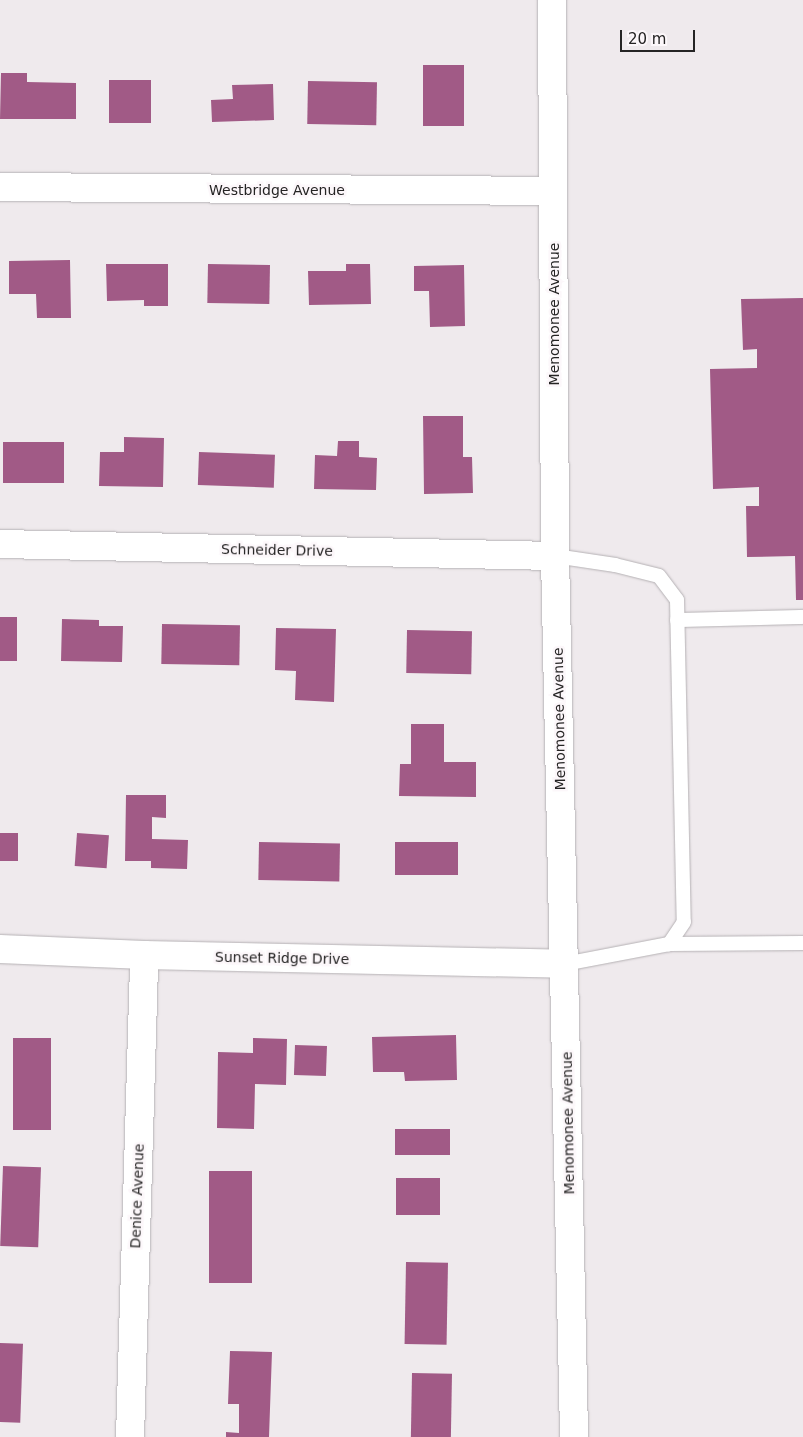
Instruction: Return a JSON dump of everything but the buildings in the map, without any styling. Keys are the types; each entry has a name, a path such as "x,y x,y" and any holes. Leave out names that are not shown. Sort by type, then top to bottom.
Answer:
{"street":[{"name":"Menomonee Avenue","path":"552,0 555,556 574,1437"},
{"name":"Westbridge Avenue","path":"0,187 553,191"},
{"name":"Schneider Drive","path":"0,544 555,556"},
{"name":"Sunset Ridge Drive","path":"0,948 144,955 564,964"},
{"name":"Denice Avenue","path":"130,1437 144,955"}],"lane":[{"path":"555,556 615,565 659,576 677,600 684,922 669,944"},
{"path":"677,620 803,616"},
{"path":"564,964 669,944 803,943"}]}
